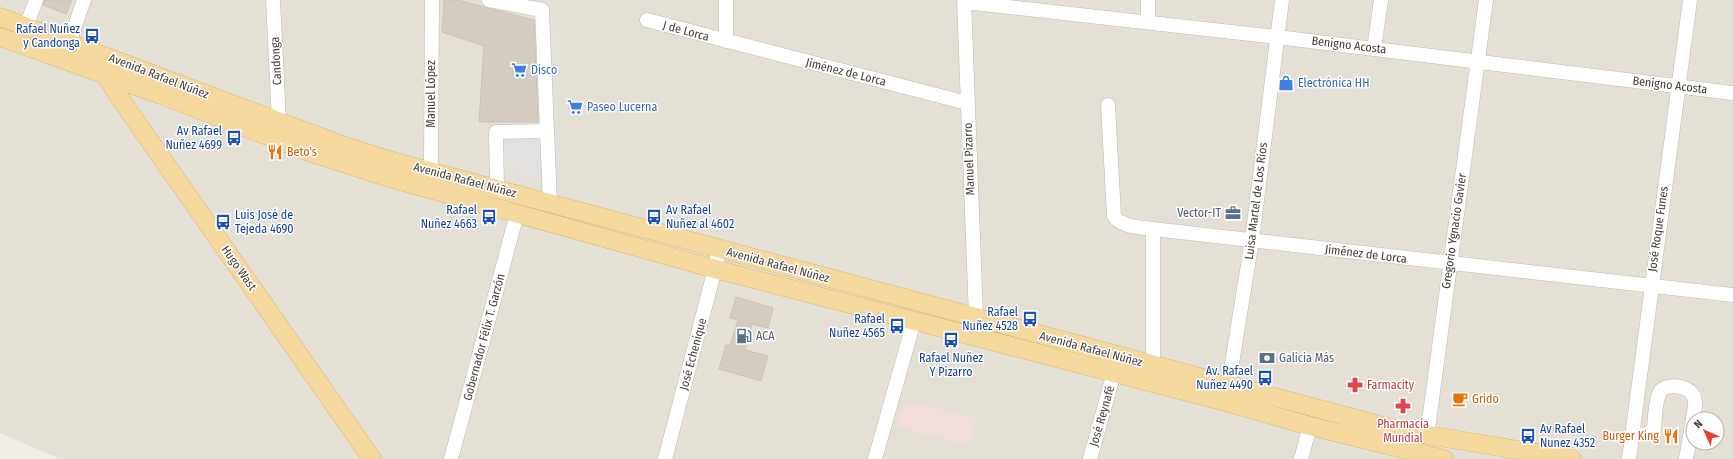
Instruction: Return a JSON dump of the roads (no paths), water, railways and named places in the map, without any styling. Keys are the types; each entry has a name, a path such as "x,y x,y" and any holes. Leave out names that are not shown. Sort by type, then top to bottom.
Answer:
{"main road":[{"name":"Avenida Rafael Núñez","path":"0,17 357,150 429,171 497,188 1152,365 1310,426 1442,459"},
{"name":"Avenida Rafael Núñez","path":"0,37 161,95 318,155 425,188 715,269 1114,373 1227,394 1427,436 1572,459"},
{"name":"Hugo Wast","path":"92,51 119,97 372,459"},
{"path":"1427,436 1442,459"}],"street":[{"path":"26,27 36,0"},
{"path":"69,43 84,0"},
{"name":"Candonga","path":"273,0 279,121"},
{"name":"Manuel López","path":"425,188 429,171 432,0"},
{"path":"489,0 542,10 550,203"},
{"path":"726,0 726,41"},
{"path":"1148,0 1148,22"},
{"name":"Luisa Martel de Los Ríos","path":"1227,394 1252,240 1282,0"},
{"path":"1374,49 1381,0"},
{"name":"Gregorio Ygnacio Gavier","path":"1427,436 1486,0"},
{"name":"José Roque Funes","path":"1629,459 1690,0"},
{"name":"Benigno Acosta","path":"964,1 1277,37 1733,93"},
{"name":"Manuel Pizarro","path":"964,1 976,317"},
{"name":"J de Lorca","path":"647,20 726,41"},
{"name":"Jiménez de Lorca","path":"726,41 967,103"},
{"name":"Jiménez de Lorca","path":"1108,105 1114,216 1116,220 1123,224 1153,229 1450,264 1733,295"},
{"path":"497,188 496,132 547,131"},
{"name":"Gobernador Félix T. Garzón","path":"451,459 517,214"},
{"path":"1152,365 1153,229"},
{"name":"José Echenique","path":"665,459 719,249"},
{"path":"875,459 914,321"},
{"name":"José Reynafé","path":"1090,459 1114,373"},
{"path":"1632,434 1649,435 1652,432 1654,428 1659,394 1669,386 1690,390 1694,396 1696,405 1695,411"},
{"path":"1301,459 1310,426"}],"place":[{"name":"Rafael Nuñez y Candonga","path":"92,36"},
{"name":"Disco","path":"519,70"},
{"name":"Electrónica HH","path":"1286,83"},
{"name":"Paseo Lucerna","path":"575,107"},
{"name":"Av Rafael Nuñez 4699","path":"234,138"},
{"name":"Beto's","path":"275,152"},
{"name":"Vector-IT","path":"1233,213"},
{"name":"Rafael Nuñez 4663","path":"489,217"},
{"name":"Av Rafael Nuñez al 4602","path":"654,217"},
{"name":"Luis José de Tejeda 4690","path":"223,222"},
{"name":"Rafael Nuñez 4528","path":"1030,319"},
{"name":"Rafael Nuñez 4565","path":"897,326"},
{"name":"ACA","path":"744,336"},
{"name":"Rafael Nuñez Y Pizarro","path":"951,340"},
{"name":"Galicia Más","path":"1267,358"},
{"name":"Av. Rafael Nuñez 4490","path":"1265,378"},
{"name":"Farmacity","path":"1355,385"},
{"name":"Grido","path":"1460,399"},
{"name":"Pharmacia Mundial","path":"1403,406"},
{"name":"Av Rafael Nunez 4352","path":"1528,436"},
{"name":"Burger King","path":"1671,436"}]}
